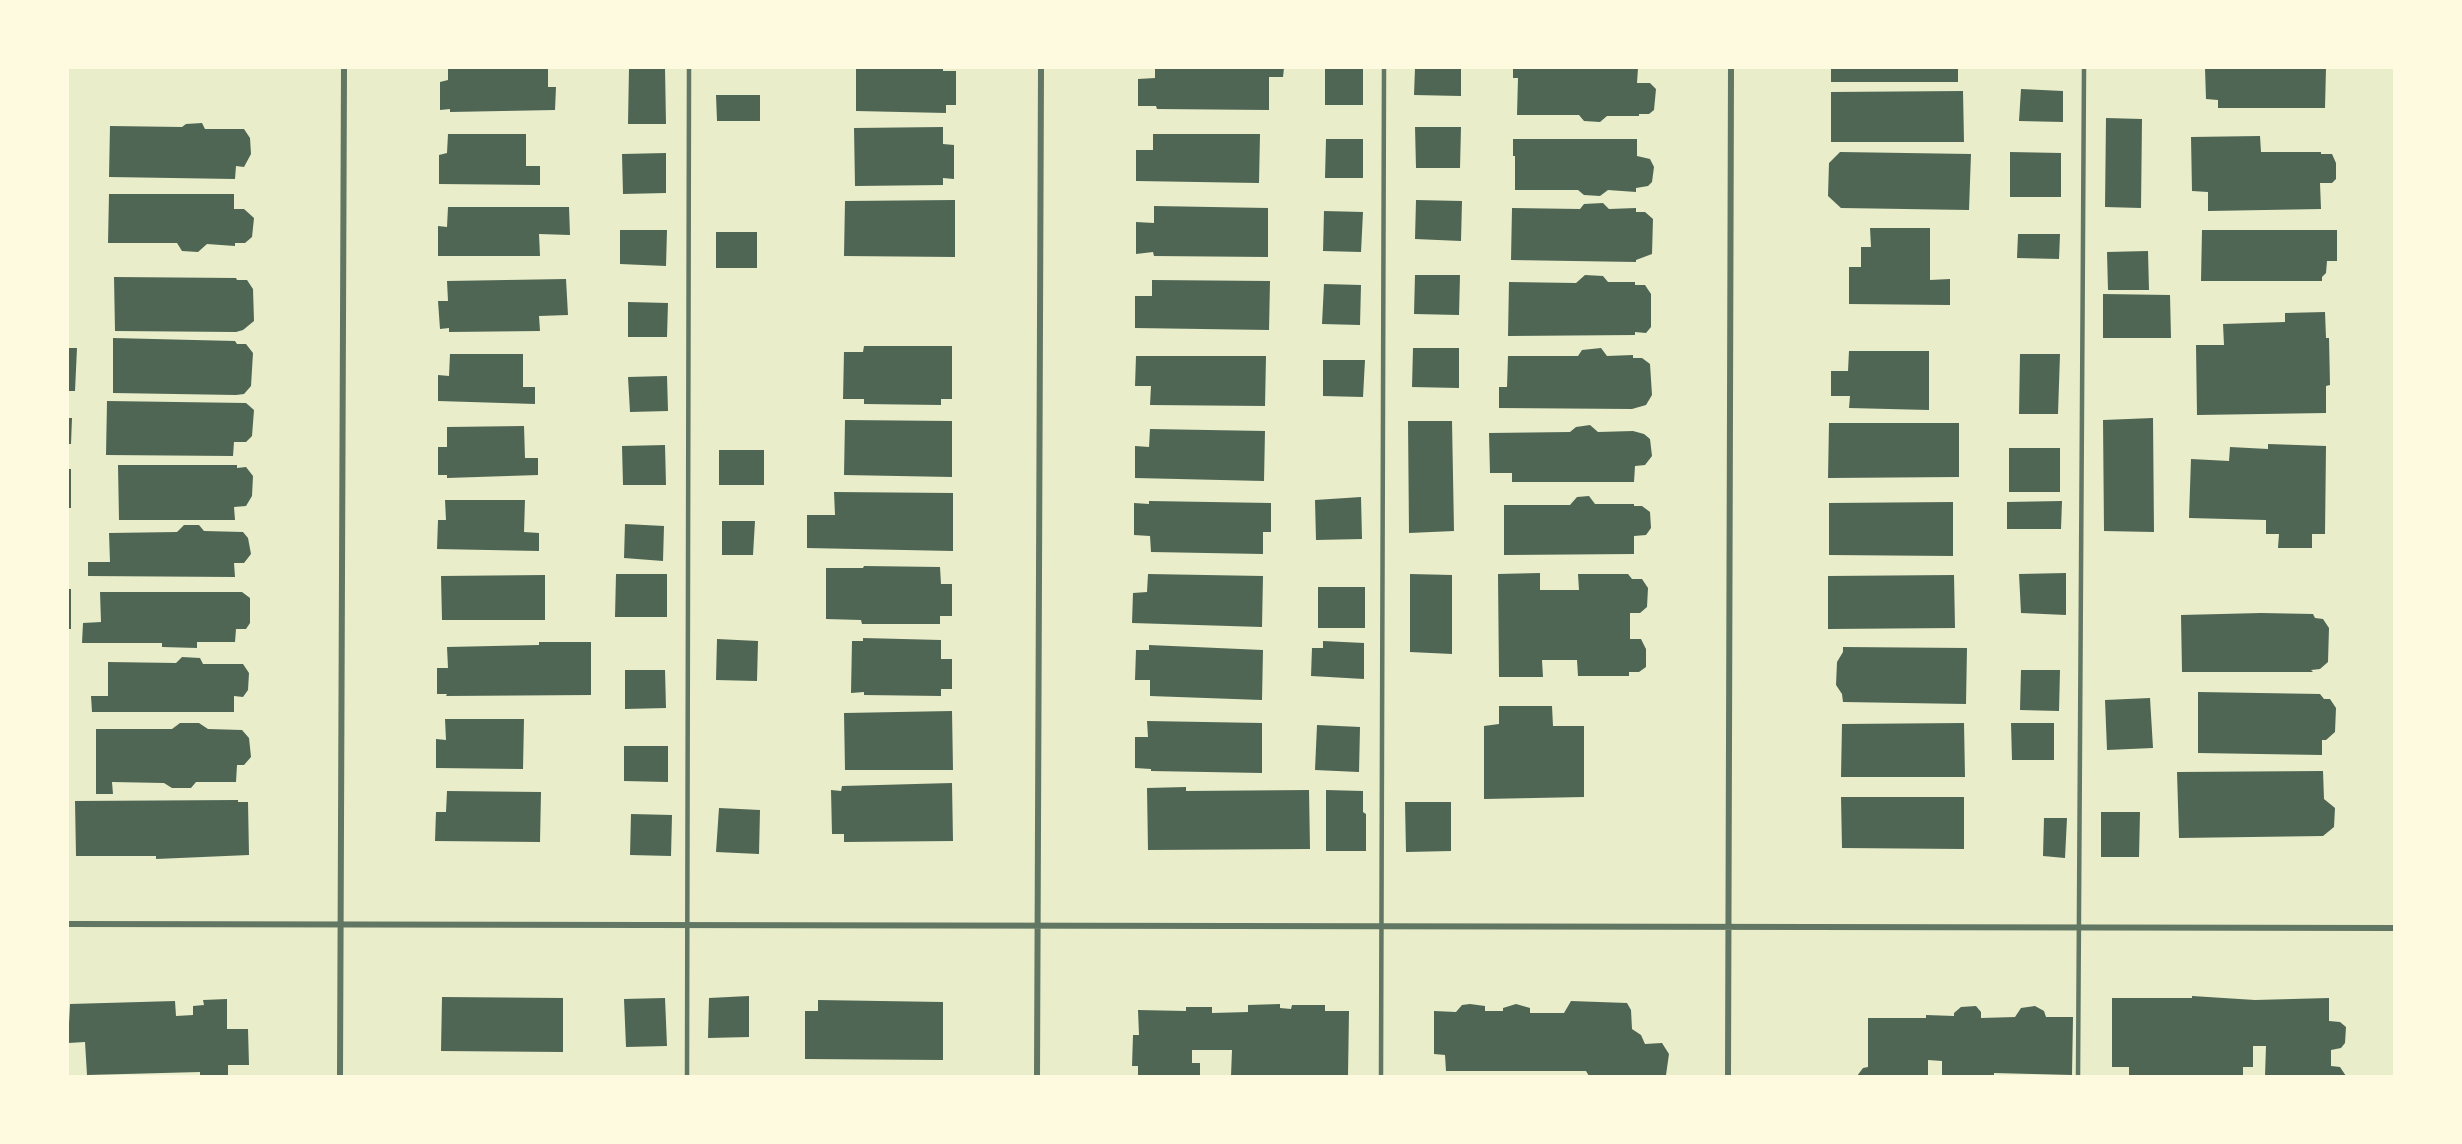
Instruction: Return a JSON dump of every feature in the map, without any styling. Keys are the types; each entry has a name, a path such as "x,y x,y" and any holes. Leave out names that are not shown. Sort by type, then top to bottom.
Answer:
{"street":[{"path":"340,1077 344,68"},
{"path":"1037,1077 1041,68"},
{"path":"1728,1077 1731,68"},
{"path":"68,924 2394,928"}],"lane":[{"path":"687,1077 689,68"},
{"path":"1381,1077 1384,68"},
{"path":"2078,1077 2084,68"}],"building":[{"path":"448,68 548,68 548,87 556,87 555,110 450,112 450,109 440,110 440,82 448,80"},
{"path":"629,68 665,68 666,124 628,124"},
{"path":"856,68 943,68 943,71 956,71 956,105 946,105 946,113 856,111"},
{"path":"1155,68 1284,68 1283,77 1269,77 1269,110 1157,109 1156,106 1138,106 1138,79 1155,78"},
{"path":"1325,68 1363,68 1363,105 1325,105"},
{"path":"1415,68 1461,68 1461,96 1414,95"},
{"path":"1513,68 1638,68 1637,83 1650,83 1656,89 1654,110 1649,114 1639,114 1639,116 1607,116 1600,122 1584,121 1579,115 1517,115 1518,78 1513,78"},
{"path":"1831,68 1958,68 1958,82 1831,82"},
{"path":"2205,68 2326,68 2325,108 2218,108 2218,100 2206,99"},
{"path":"2021,89 2063,91 2063,122 2019,121"},
{"path":"1963,91 1964,142 1831,142 1831,92"},
{"path":"716,95 760,95 760,121 717,121"},
{"path":"2106,118 2142,119 2141,208 2105,207"},
{"path":"202,123 205,129 244,129 250,138 251,154 244,167 236,166 235,179 109,177 110,126 182,127 186,124"},
{"path":"943,127 943,144 954,145 954,179 943,178 943,185 855,186 854,128"},
{"path":"1415,127 1461,127 1460,168 1416,168"},
{"path":"448,134 526,134 526,166 540,166 540,185 439,184 439,155 447,153"},
{"path":"1153,134 1260,134 1259,183 1136,181 1136,150 1153,150"},
{"path":"2260,136 2261,152 2332,154 2336,163 2336,179 2332,183 2320,183 2321,209 2208,211 2208,192 2192,191 2191,137"},
{"path":"1326,139 1363,139 1363,178 1325,178"},
{"path":"1513,139 1637,139 1637,156 1650,159 1654,167 1652,182 1648,186 1636,188 1636,192 1608,190 1600,196 1584,195 1578,190 1515,190"},
{"path":"1840,152 1971,154 1969,210 1841,208 1828,196 1829,163"},
{"path":"2010,152 2061,153 2061,197 2010,197"},
{"path":"666,153 666,193 623,194 622,154"},
{"path":"109,194 234,194 234,209 244,209 254,218 252,237 245,243 235,243 235,246 207,244 198,252 182,251 177,243 108,243"},
{"path":"955,200 955,257 844,256 845,201"},
{"path":"1416,200 1462,201 1461,241 1415,239"},
{"path":"1603,203 1609,209 1636,208 1636,212 1645,212 1653,219 1652,254 1636,262 1511,260 1512,208 1580,209 1584,204"},
{"path":"1154,206 1268,208 1268,257 1154,256 1153,252 1136,254 1136,222 1154,223"},
{"path":"448,207 569,207 570,235 539,234 540,256 438,256 438,226 447,227"},
{"path":"1324,211 1363,212 1361,252 1323,251"},
{"path":"1870,228 1930,228 1930,280 1950,279 1950,305 1849,304 1849,267 1861,267 1861,247 1871,247"},
{"path":"620,230 667,230 666,266 620,264"},
{"path":"2202,230 2337,230 2337,261 2327,261 2326,273 2322,281 2201,281"},
{"path":"716,232 757,232 757,268 716,268"},
{"path":"2018,234 2060,234 2059,259 2017,258"},
{"path":"2148,251 2149,290 2108,290 2107,252"},
{"path":"1415,275 1460,275 1459,315 1414,314"},
{"path":"1585,275 1603,276 1608,282 1635,282 1635,285 1645,285 1651,294 1651,327 1646,333 1508,336 1509,282 1576,283"},
{"path":"114,277 247,280 253,289 254,321 243,330 236,332 115,331"},
{"path":"566,279 568,315 539,316 540,331 449,332 449,328 440,329 438,301 448,301 447,281"},
{"path":"1152,280 1270,281 1269,330 1135,328 1135,296 1152,296"},
{"path":"1324,284 1361,285 1360,325 1322,324"},
{"path":"2103,294 2170,295 2171,338 2103,338"},
{"path":"628,302 668,303 667,337 628,337"},
{"path":"2325,312 2326,338 2329,338 2330,385 2326,386 2326,413 2197,415 2196,345 2224,345 2223,324 2285,322 2285,313"},
{"path":"113,338 235,341 237,344 246,344 253,353 251,386 244,394 236,395 113,393"},
{"path":"864,346 952,346 952,399 941,399 941,405 864,404 864,399 843,399 844,352 863,352"},
{"path":"68,348 77,348 75,391 68,391"},
{"path":"1413,348 1459,348 1459,388 1412,387"},
{"path":"1601,348 1607,356 1633,355 1633,358 1642,358 1650,364 1652,395 1646,405 1632,409 1499,408 1499,387 1507,387 1508,356 1578,356 1582,350"},
{"path":"1849,351 1929,351 1929,410 1849,408 1850,396 1831,396 1831,371 1848,371"},
{"path":"450,354 523,354 523,387 535,387 535,404 438,401 438,375 449,376"},
{"path":"2020,354 2060,354 2058,414 2019,414"},
{"path":"1136,356 1266,356 1265,406 1150,405 1151,386 1135,386"},
{"path":"1323,360 1365,360 1363,397 1323,396"},
{"path":"667,376 668,411 630,412 628,377"},
{"path":"107,401 246,403 254,410 252,436 246,442 234,442 233,456 106,455"},
{"path":"68,418 72,418 71,444 68,444"},
{"path":"2153,418 2154,532 2104,531 2103,420"},
{"path":"845,420 952,421 952,477 844,475"},
{"path":"1408,421 1452,421 1454,531 1409,533"},
{"path":"1829,423 1959,423 1959,477 1828,478"},
{"path":"1590,425 1598,432 1633,431 1644,434 1650,439 1652,456 1645,465 1635,466 1634,482 1512,482 1512,473 1490,473 1489,433 1570,432 1576,427"},
{"path":"524,426 525,458 538,458 538,475 447,478 447,475 438,475 438,447 447,447 447,427"},
{"path":"1150,429 1265,431 1264,481 1135,478 1135,446 1149,447"},
{"path":"2268,444 2326,446 2325,534 2312,534 2312,548 2278,548 2279,534 2266,534 2266,520 2189,518 2191,459 2229,461 2230,447 2268,449"},
{"path":"665,445 666,485 623,485 622,446"},
{"path":"2009,448 2060,448 2060,492 2009,492"},
{"path":"719,450 764,450 764,485 719,485"},
{"path":"118,465 237,465 237,468 246,467 253,476 252,496 246,506 234,507 235,520 119,520"},
{"path":"68,469 71,469 71,508 68,508"},
{"path":"834,492 953,493 953,551 807,548 807,515 835,515"},
{"path":"1589,496 1595,504 1634,504 1650,512 1651,528 1646,535 1634,536 1634,554 1504,555 1504,505 1570,505 1577,497"},
{"path":"1361,497 1362,539 1316,540 1315,500"},
{"path":"445,500 525,500 524,532 539,533 539,551 437,549 438,520 446,520"},
{"path":"1149,501 1271,503 1271,532 1263,532 1263,554 1151,552 1150,536 1134,535 1134,503 1149,504"},
{"path":"2062,501 2061,529 2007,529 2007,502"},
{"path":"1953,502 1953,556 1829,555 1829,503"},
{"path":"722,521 755,521 753,555 722,555"},
{"path":"625,524 664,526 663,561 624,558"},
{"path":"184,525 199,525 204,531 243,532 248,538 251,554 244,563 234,563 235,577 88,576 88,562 110,562 109,533 177,532"},
{"path":"864,566 940,567 941,584 952,584 952,616 940,616 940,624 862,624 861,620 826,619 826,568 863,568"},
{"path":"1540,573 1540,590 1579,590 1578,574 1628,574 1632,579 1642,579 1648,588 1647,607 1640,613 1630,613 1630,639 1641,639 1646,649 1646,667 1639,672 1629,672 1629,676 1578,676 1577,660 1542,660 1543,677 1499,677 1498,574"},
{"path":"2066,573 2066,615 2021,613 2019,574"},
{"path":"616,574 667,574 667,617 615,617"},
{"path":"1148,574 1263,576 1262,627 1132,623 1133,593 1147,592"},
{"path":"1410,574 1452,575 1452,654 1410,652"},
{"path":"545,575 545,620 442,620 441,576"},
{"path":"1954,575 1955,628 1828,629 1828,576"},
{"path":"1318,587 1365,587 1365,628 1318,628"},
{"path":"68,589 71,589 71,629 68,629"},
{"path":"100,592 242,592 250,598 250,623 246,629 236,629 235,642 197,642 197,648 162,647 162,643 82,643 83,623 101,622"},
{"path":"2313,614 2315,618 2323,619 2329,628 2328,662 2320,669 2311,670 2313,672 2182,672 2181,615"},
{"path":"863,638 941,640 941,659 952,659 952,689 941,689 941,696 851,693 852,641 863,641"},
{"path":"717,639 758,641 757,681 716,680"},
{"path":"1323,641 1364,643 1364,679 1311,676 1312,648 1323,648"},
{"path":"539,642 591,642 591,695 446,696 447,694 437,694 437,668 448,668 447,647 539,645"},
{"path":"1149,645 1263,650 1262,700 1150,696 1150,680 1135,680 1136,650 1149,650"},
{"path":"1843,647 1967,648 1966,704 1843,702 1842,694 1836,685 1837,662 1843,652"},
{"path":"182,657 200,658 203,664 243,664 249,673 248,690 243,697 234,696 234,712 92,712 91,696 108,696 108,662 176,663"},
{"path":"625,670 665,670 666,708 625,709"},
{"path":"2021,670 2060,670 2059,711 2020,710"},
{"path":"2198,692 2320,694 2324,699 2330,699 2336,708 2335,732 2326,740 2322,740 2322,755 2198,753"},
{"path":"2150,698 2153,748 2107,750 2105,700"},
{"path":"1499,706 1552,706 1553,726 1584,726 1584,797 1484,799 1484,726 1499,724"},
{"path":"952,711 953,770 845,770 844,713"},
{"path":"445,719 524,719 523,769 436,768 436,739 446,740"},
{"path":"1147,721 1262,723 1262,773 1151,771 1151,769 1135,768 1135,737 1148,737"},
{"path":"180,723 199,723 208,729 242,730 249,738 251,757 244,765 237,765 236,782 196,782 191,788 172,788 164,783 112,782 113,794 96,794 96,729 172,729"},
{"path":"1964,723 1965,777 1841,777 1842,724"},
{"path":"2011,723 2054,723 2054,760 2012,760"},
{"path":"1317,725 1360,727 1359,772 1315,770"},
{"path":"624,746 668,746 668,782 624,781"},
{"path":"2323,771 2324,799 2335,808 2334,827 2323,836 2179,838 2177,772"},
{"path":"952,783 953,841 844,842 844,834 832,834 831,790 841,791 842,786"},
{"path":"1186,787 1186,791 1309,790 1310,849 1148,850 1147,788"},
{"path":"1326,790 1363,791 1363,812 1366,814 1366,851 1326,851"},
{"path":"447,791 541,792 540,842 435,841 436,812 446,812"},
{"path":"1841,797 1964,797 1964,849 1842,848"},
{"path":"238,800 238,802 248,802 249,855 156,859 156,856 76,856 75,801"},
{"path":"1405,802 1451,802 1451,851 1406,852"},
{"path":"719,808 760,810 759,854 716,852"},
{"path":"2101,812 2140,812 2139,857 2101,857"},
{"path":"631,814 672,815 671,856 630,855"},
{"path":"2044,818 2067,818 2065,858 2043,856"},
{"path":"749,996 749,1037 708,1038 709,998"},
{"path":"2192,996 2255,1000 2329,998 2329,1021 2340,1022 2346,1027 2345,1043 2341,1048 2331,1050 2331,1066 2340,1067 2346,1076 2265,1076 2266,1046 2253,1046 2253,1067 2243,1067 2243,1076 2129,1076 2129,1067 2112,1067 2112,998 2192,998"},
{"path":"442,997 563,998 563,1052 441,1051"},
{"path":"665,998 667,1046 626,1047 624,999"},
{"path":"227,999 227,1029 248,1029 249,1065 228,1065 228,1076 200,1076 200,1072 87,1075 85,1042 68,1043 70,1004 175,1001 176,1016 193,1015 193,1006 204,1005 203,1000"},
{"path":"818,1000 943,1002 943,1060 805,1059 805,1011 818,1011"},
{"path":"1571,1001 1627,1003 1631,1010 1632,1029 1641,1035 1645,1044 1662,1043 1669,1054 1666,1075 1589,1076 1586,1071 1446,1071 1445,1055 1434,1054 1434,1011 1456,1012 1462,1005 1470,1004 1485,1006 1485,1011 1503,1011 1503,1008 1516,1004 1530,1008 1530,1013 1564,1013"},
{"path":"1280,1004 1280,1008 1291,1009 1292,1005 1325,1005 1325,1011 1349,1011 1348,1076 1231,1076 1232,1050 1192,1050 1192,1063 1200,1063 1200,1076 1138,1076 1138,1066 1132,1066 1133,1035 1139,1035 1138,1010 1186,1011 1186,1007 1212,1007 1212,1013 1248,1012 1248,1005"},
{"path":"1976,1006 1981,1012 1981,1018 2015,1017 2021,1008 2035,1006 2044,1011 2046,1017 2073,1017 2072,1075 1994,1073 1994,1076 1942,1076 1942,1061 1928,1060 1928,1076 1857,1076 1863,1068 1868,1067 1868,1018 1954,1016 1954,1013 1961,1007"}]}
